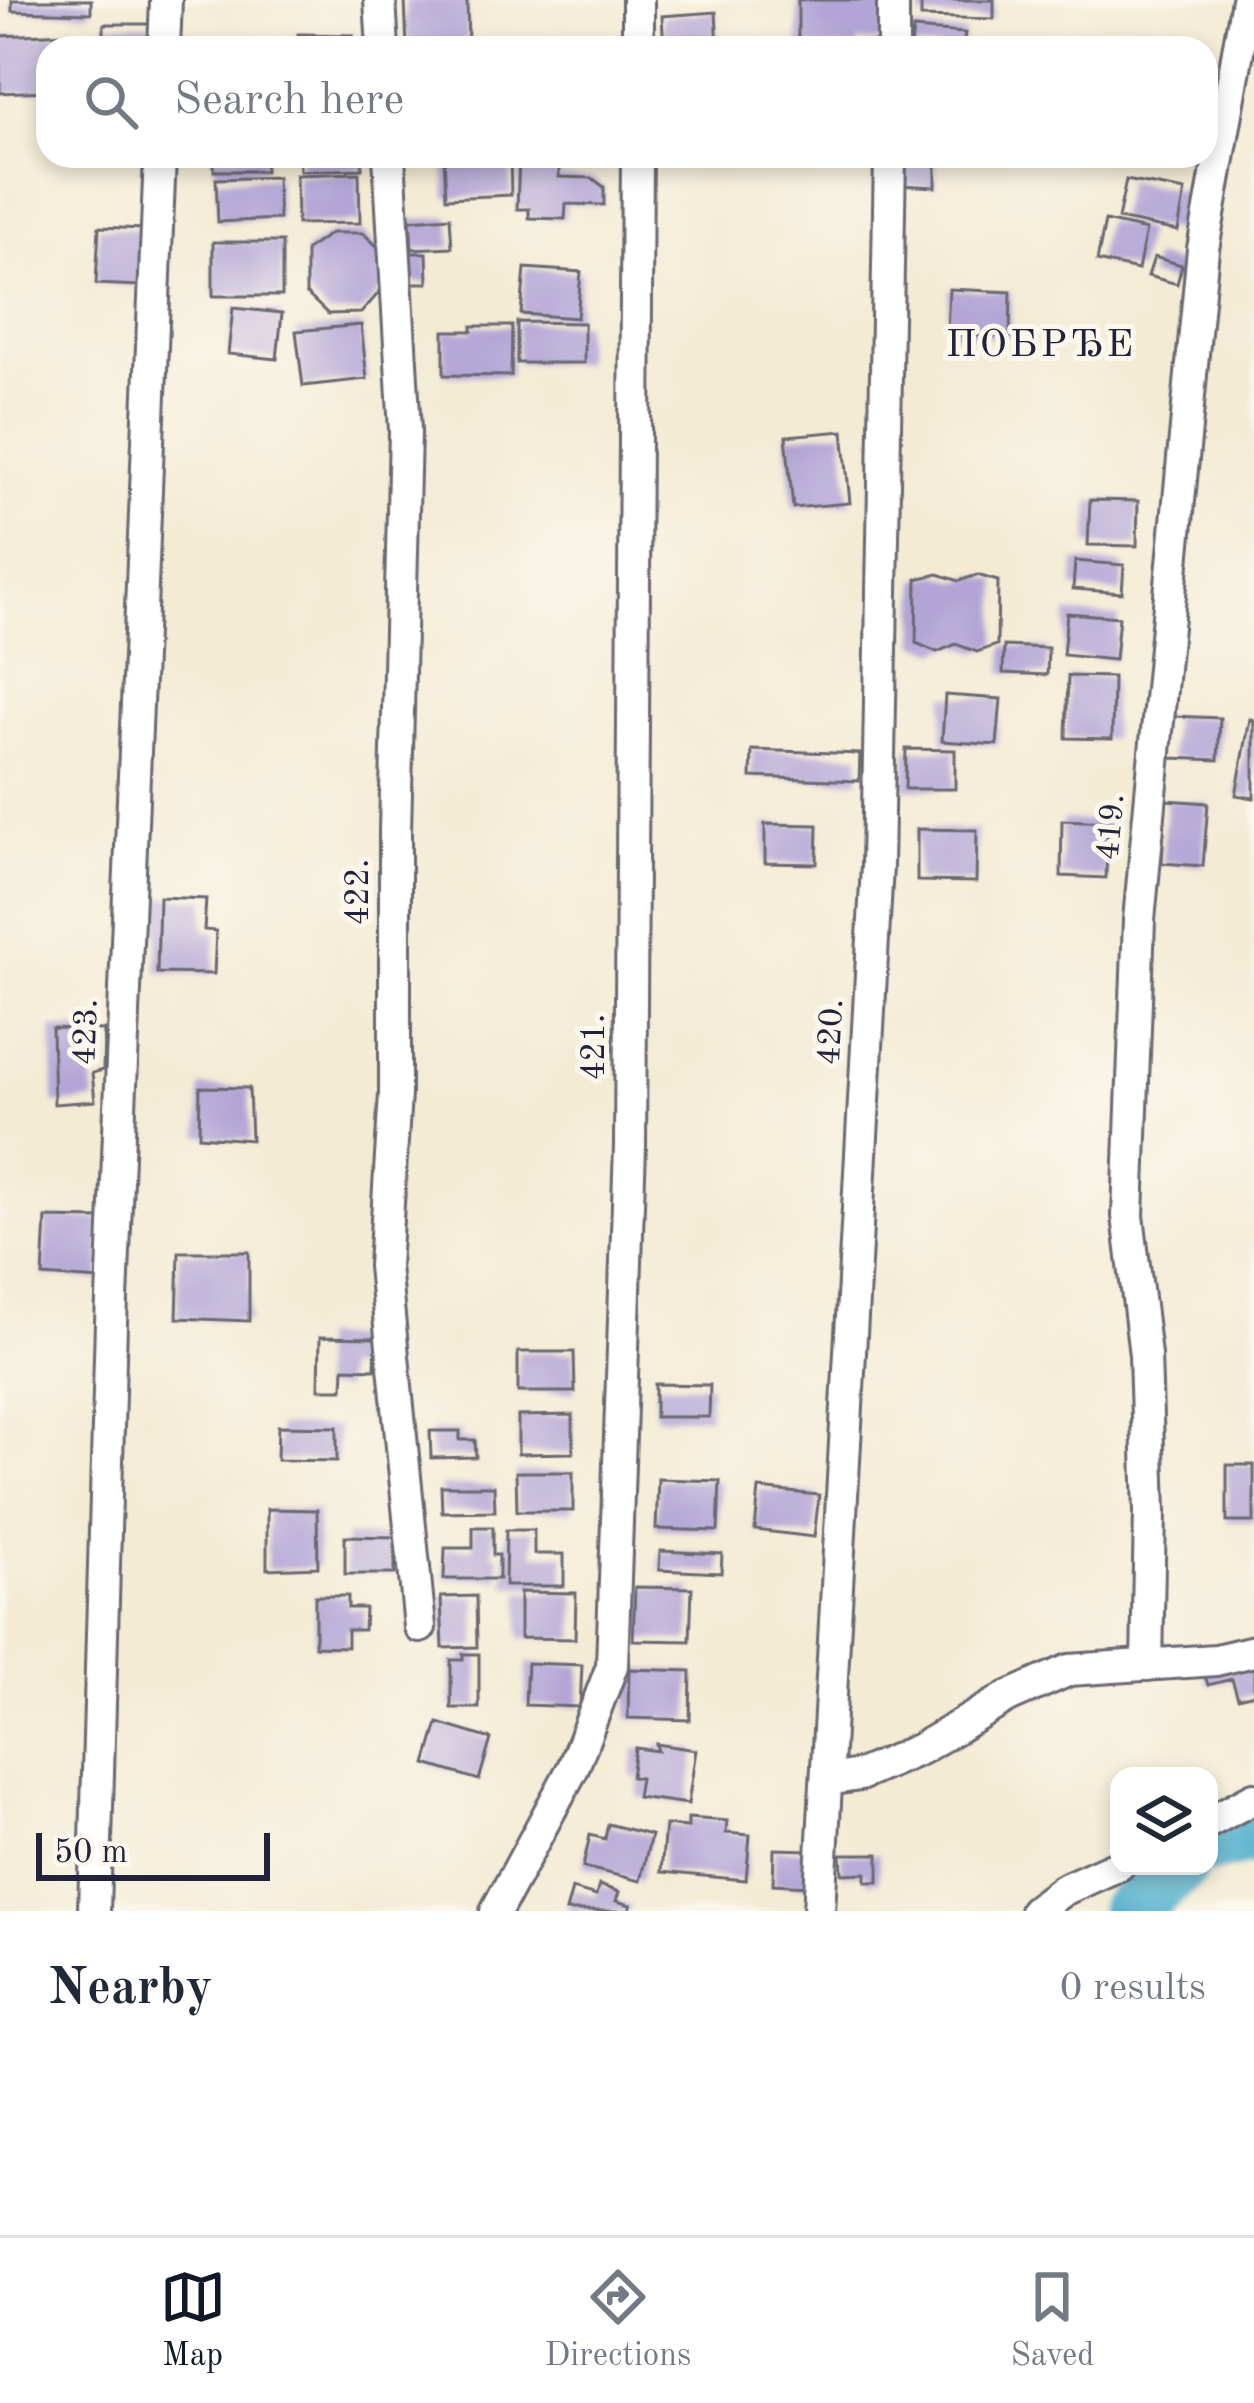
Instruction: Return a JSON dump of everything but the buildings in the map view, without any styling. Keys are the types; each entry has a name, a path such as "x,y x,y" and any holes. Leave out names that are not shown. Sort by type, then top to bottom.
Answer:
{"street":[{"path":"164,36 166,0"},
{"path":"380,0 382,36"},
{"path":"638,0 638,36"},
{"path":"892,36 893,0"},
{"name":"419.","path":"1218,164 1247,0"},
{"name":"423.","path":"94,1911 111,1323 159,168"},
{"name":"422.","path":"390,168 405,431 395,831 395,1094 384,1266 420,1627"},
{"name":"421.","path":"496,1911 573,1768 612,1666 630,1146 637,168"},
{"name":"420.","path":"819,1911 877,866 890,168"},
{"name":"419.","path":"1147,1665 1150,1512 1144,1355 1128,1216 1139,920 1203,249 1217,168"},
{"path":"827,1780 860,1775 920,1749 1008,1697 1070,1670 1216,1660 1254,1651"},
{"path":"1218,1817 1254,1798"},
{"path":"1035,1911 1063,1890 1110,1869"}],"waterway":[{"path":"1218,1843 1254,1835"},
{"path":"1128,1911 1170,1875"}],"district":[{"name":"ПОБРЂЕ","path":"1041,345"}]}
